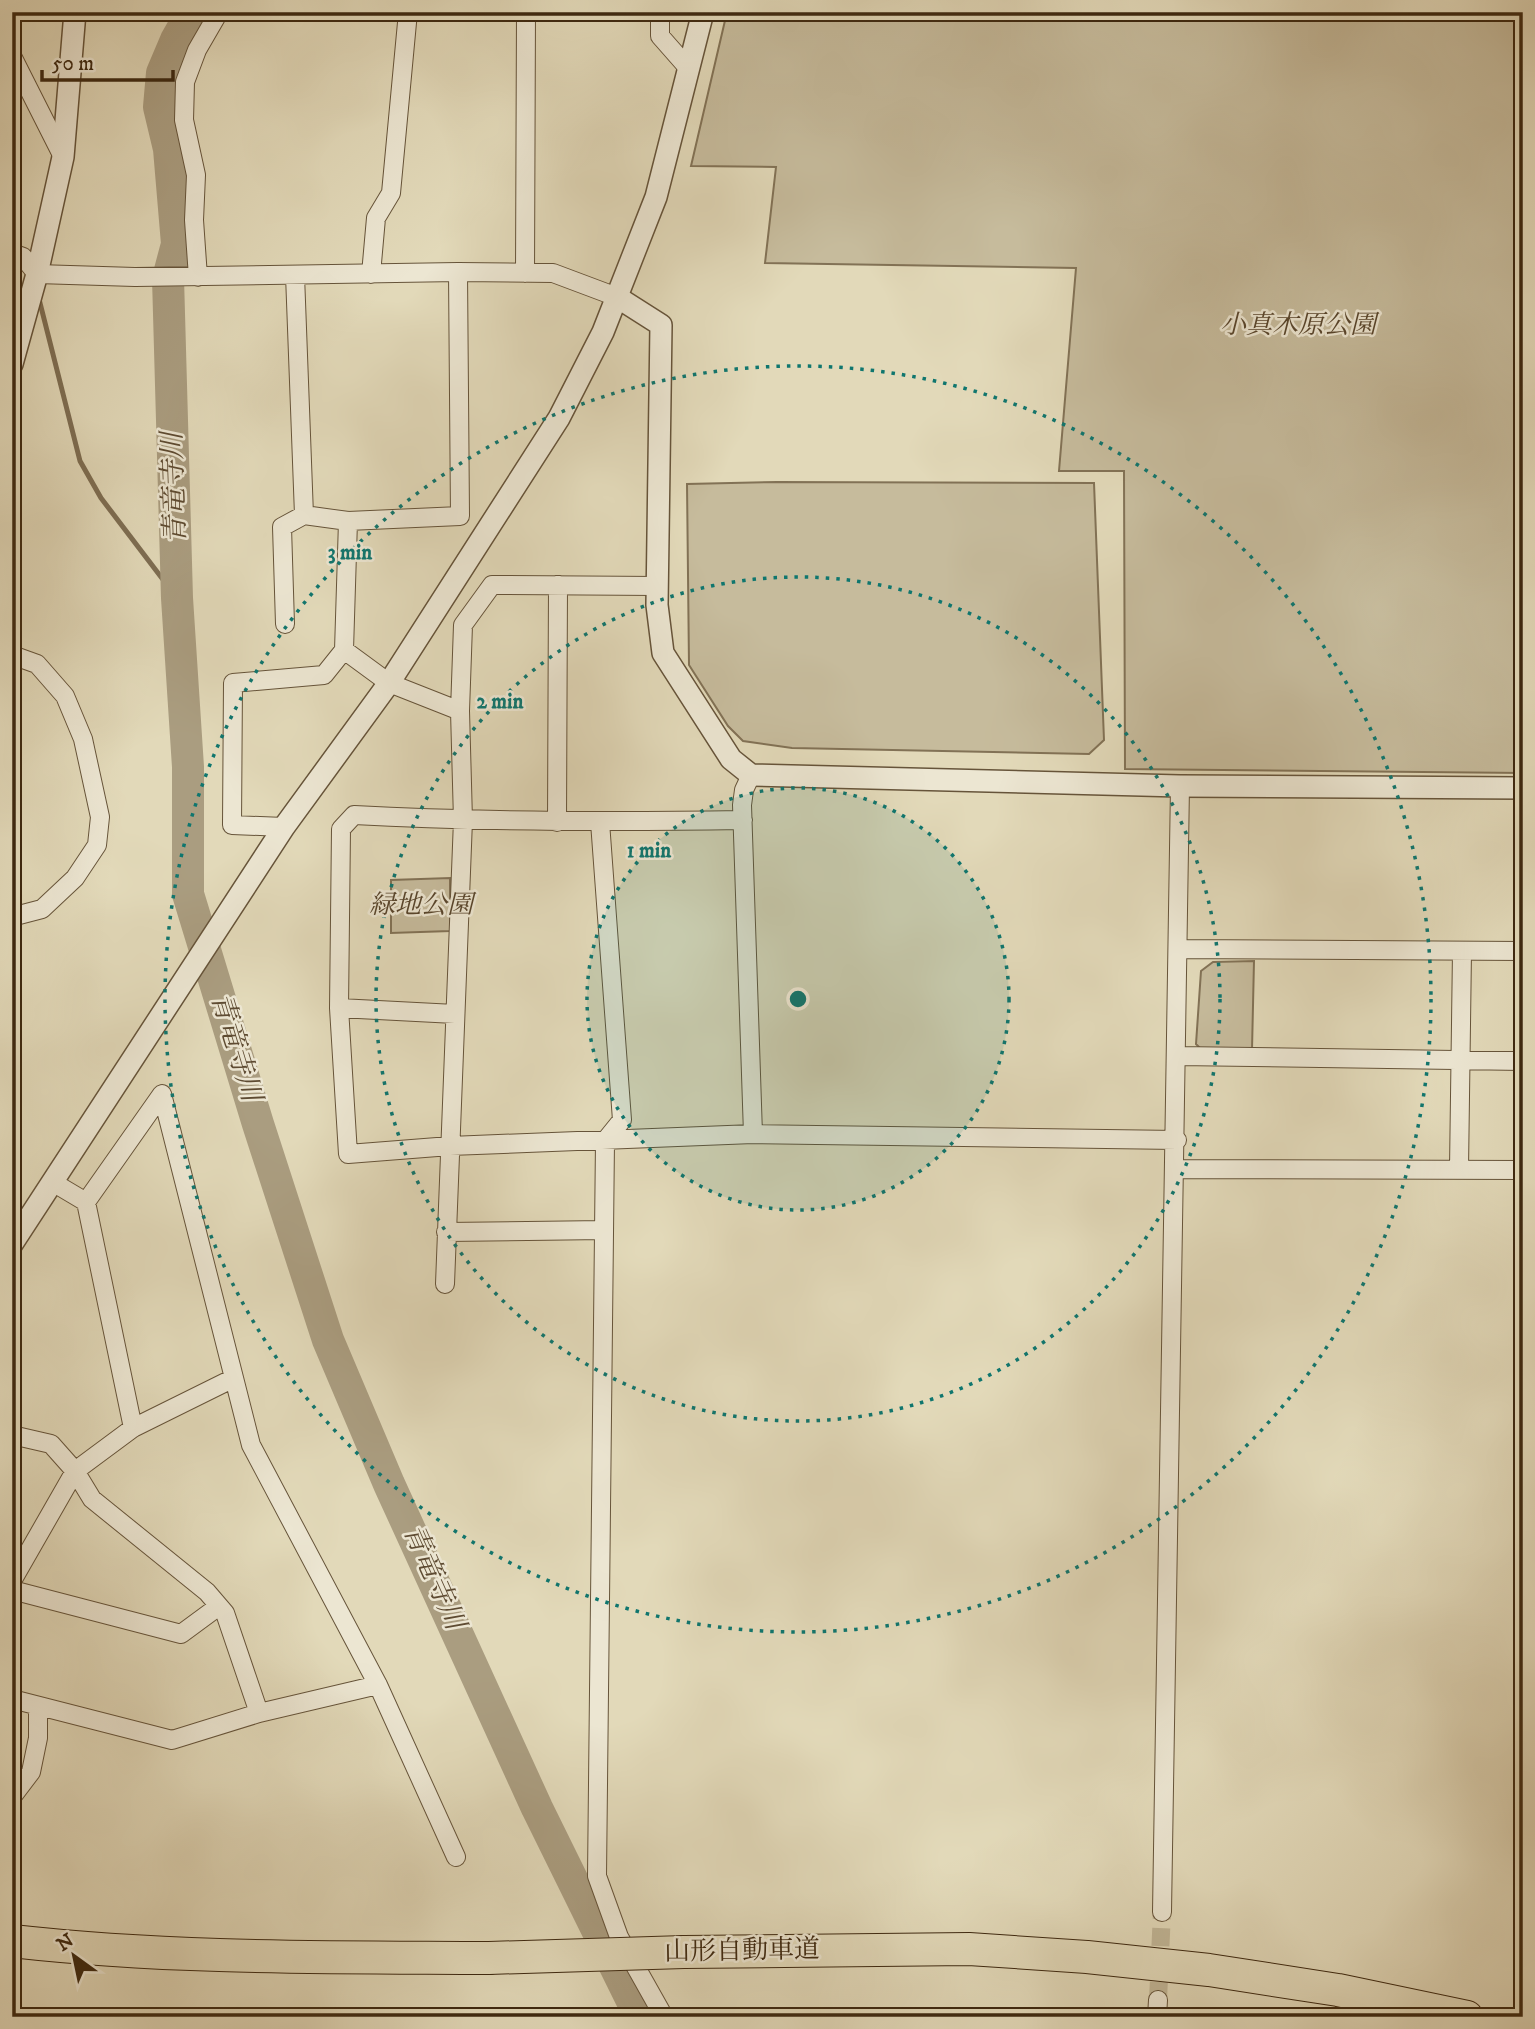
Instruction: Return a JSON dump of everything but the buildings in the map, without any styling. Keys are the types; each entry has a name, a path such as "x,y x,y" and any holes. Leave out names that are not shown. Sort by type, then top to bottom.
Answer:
{"highway":[{"name":"山形自動車道","path":"12,1941 215,1956 489,1958 684,1952 969,1949 1087,1957 1209,1970 1325,1988 1467,2017"}],"street":[{"path":"12,364 37,274 63,157 75,12"},
{"path":"198,277 194,220 196,175 184,120 185,82 197,50 219,12"},
{"path":"371,274 376,218 391,193 408,12"},
{"path":"525,273 526,12"},
{"path":"660,12 660,36 689,69"},
{"path":"12,1244 284,827 389,683 559,418 603,332 656,197 703,12"},
{"path":"12,56 63,157"},
{"path":"12,253 23,257 37,274 198,277 552,273 617,297 661,326 657,586 663,653 731,759 751,775 1180,786 1523,788"},
{"path":"285,624 282,527 304,515 348,521 460,516 458,272"},
{"path":"295,275 304,515"},
{"path":"284,827 232,825 233,683 324,675 344,650 348,521"},
{"path":"445,1284 463,821 460,711 463,625 492,585 657,586"},
{"path":"557,822 558,585"},
{"path":"344,650 389,683 460,711"},
{"path":"12,656 37,664 65,696 82,738 100,817 97,845 75,878 41,909 19,915 12,913"},
{"path":"751,775 744,790 743,820 753,1134"},
{"path":"1163,1912 1167,1541 1177,1140 1180,786"},
{"path":"743,820 463,821 354,815 341,829 339,1008 348,1154 450,1146 753,1134 1177,1140"},
{"path":"600,822 622,1120 605,1141 597,1876 620,1937 664,2017"},
{"path":"1178,949 1523,951"},
{"path":"1459,1169 1462,951"},
{"path":"339,1008 455,1014"},
{"path":"1178,1056 1523,1060"},
{"path":"133,1428 86,1202 162,1094 251,1445 378,1685 456,1857"},
{"path":"1176,1169 1523,1170"},
{"path":"54,1183 86,1202"},
{"path":"446,1232 604,1230"},
{"path":"12,1581 75,1471 133,1428 234,1378"},
{"path":"12,1436 51,1444 75,1471 92,1499 207,1592 225,1613 259,1713"},
{"path":"12,1590 181,1634 219,1606"},
{"path":"12,1699 172,1740 259,1713 378,1685"},
{"path":"12,1797 31,1772 38,1738 38,1707"}],"green space":[{"name":"小真木原公園","path":"727,12 1523,12 1523,773 1125,769 1124,471 1059,471 1076,268 765,263 776,167 691,166"},
{"path":"1094,483 1104,740 1089,754 792,748 743,741 728,726 689,665 687,484"},
{"name":"緑地公園","path":"450,878 450,931 391,933 391,880"},
{"path":"1254,961 1252,1050 1203,1051 1196,1044 1201,971 1213,962"}],"waterway":[{"name":"青竜寺川","path":"192,12 162,73 159,107 169,149 177,244 168,278 177,598 188,767 188,894 328,1340 389,1484 537,1808 640,2017"},
{"path":"38,295 80,461 101,498 177,598"}],"tunnel":[{"path":"1158,2000 1162,1912"}]}
